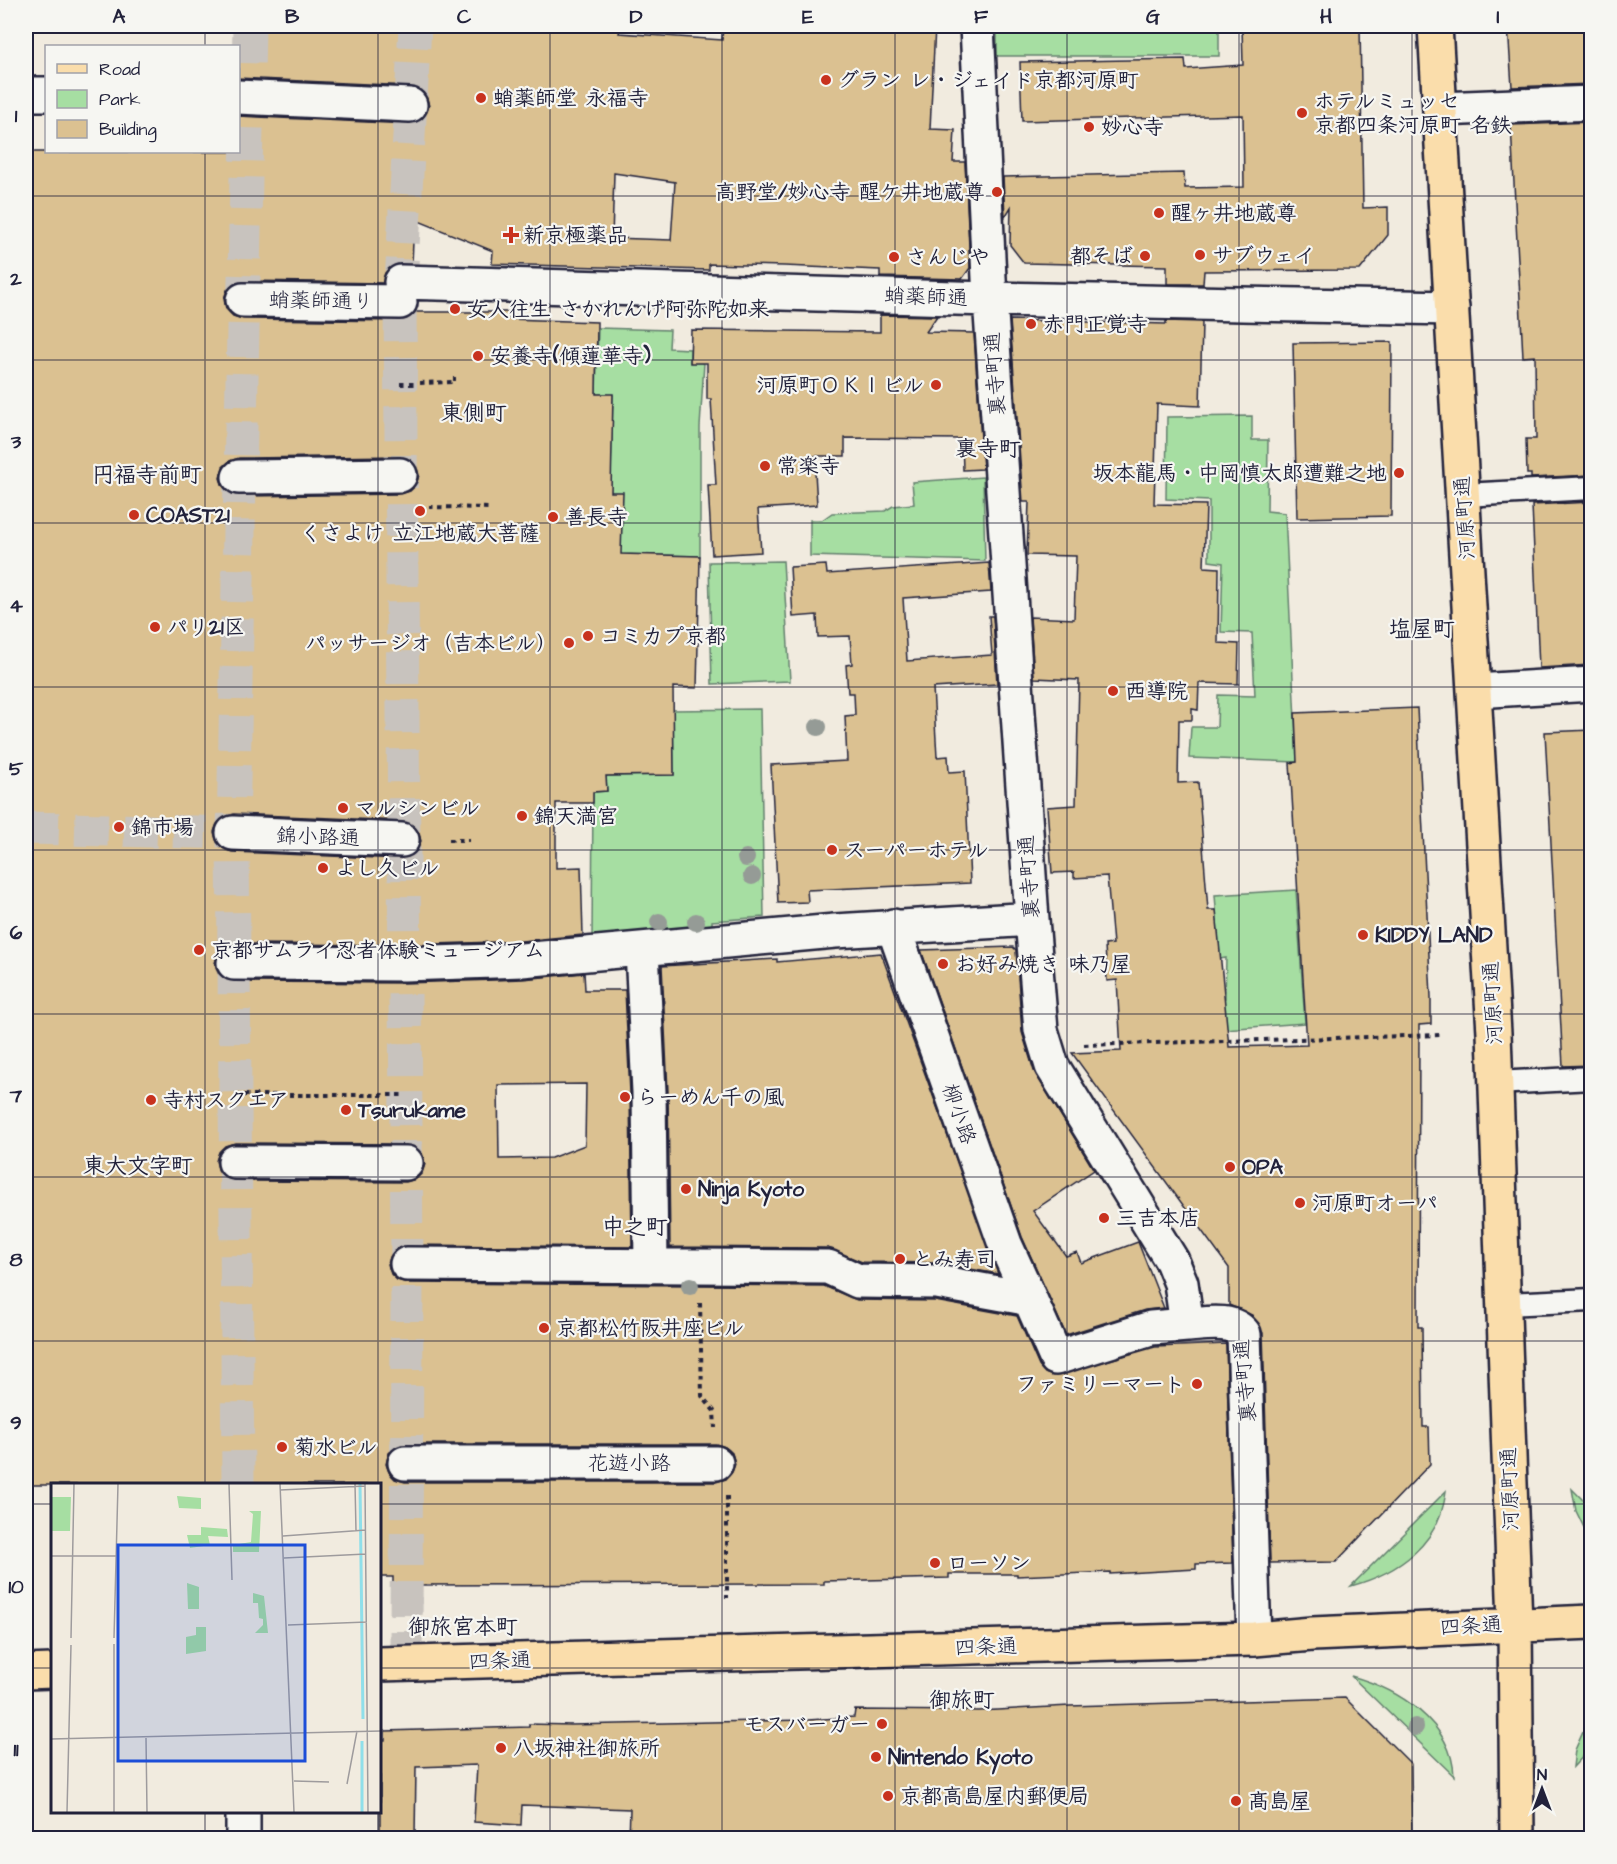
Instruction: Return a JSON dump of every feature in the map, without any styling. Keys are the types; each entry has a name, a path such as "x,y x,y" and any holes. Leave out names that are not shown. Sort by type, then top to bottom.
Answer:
{"main road":[{"name":"河原町通","path":"1435,26 1476,691 1496,1083 1515,1624 1517,1839"},
{"name":"四条通","path":"381,1664 1254,1639 1515,1624 1592,1622"},
{"path":"26,1672 51,1671"}],"street":[{"name":"裏寺町通","path":"977,26 990,299 1032,919 1044,1046 1052,1066 1172,1261 1181,1283 1187,1325 1229,1324 1240,1328 1244,1334 1254,1639"},
{"path":"26,94 45,94"},
{"path":"243,97 410,105"},
{"path":"1440,109 1592,103"},
{"name":"蛸薬師通","path":"400,292 990,299 1452,308"},
{"name":"蛸薬師通り","path":"243,300 400,292"},
{"path":"239,477 400,475"},
{"path":"1476,691 1592,684"},
{"name":"錦小路通","path":"233,833 402,840"},
{"path":"234,963 462,963 642,950 893,926 1032,919"},
{"name":"柳小路","path":"893,926 1005,1244 1056,1358 1151,1328 1187,1325"},
{"path":"642,950 649,1092 651,1266"},
{"path":"235,1162 406,1162"},
{"path":"407,1264 828,1267 858,1281 937,1282 1030,1299"},
{"name":"花遊小路","path":"405,1463 716,1463"},
{"path":"243,1813 243,1839"}],"lane":[{"path":"1464,495 1592,488"},
{"path":"1496,1083 1592,1078"},
{"path":"1504,1304 1592,1300"}],"path":[{"path":"420,383 452,382 452,379 456,379"},
{"path":"400,384 414,384"},
{"path":"429,507 491,508"},
{"path":"449,840 469,840"},
{"path":"1044,1046 1441,1035"},
{"path":"235,1095 405,1095"},
{"path":"700,1266 702,1396 714,1412 716,1463 727,1485 727,1598"}],"green space":[{"path":"636,26 723,26 722,32"},
{"path":"997,26 1219,26 1219,56 997,56"},
{"path":"598,328 670,330 669,348 690,349 690,362 704,363 700,427 700,556 609,554 613,395 596,394"},
{"path":"1252,416 1252,440 1268,440 1267,511 1285,513 1297,762 1189,758 1191,727 1217,727 1218,695 1255,696 1252,633 1221,632 1223,563 1209,561 1209,501 1166,499 1167,417"},
{"path":"983,477 985,561 810,556 810,520 822,520 832,513 885,511 893,506 914,504 912,482"},
{"path":"783,561 790,681 712,684 709,562"},
{"path":"760,709 764,917 712,921 712,933 592,940 593,792 607,791 606,776 674,775 673,710"},
{"path":"1296,890 1305,1023 1154,1034 1152,1004 1225,998 1226,958 1220,959 1215,895"},
{"path":"1572,1489 1591,1508 1591,1542 1576,1511"},
{"path":"1446,1491 1442,1510 1435,1526 1426,1541 1414,1554 1385,1573 1351,1586"},
{"path":"1351,1676 1404,1699 1433,1724 1444,1739 1451,1757 1454,1776"},
{"path":"1591,1714 1591,1748 1573,1767 1575,1750"}],"building":[{"path":"238,26 621,26 619,33 722,40 723,26 935,26 930,129 955,130 953,162 965,162 970,268 962,279 880,277 880,270 784,266 709,264 709,270 492,264 493,251 414,219 412,264 392,266 385,273 383,283 243,281 234,283 227,290 224,299 226,309 233,316 243,319 400,321 409,319 416,312 509,312 509,319 597,322 596,394 613,394 611,492 623,492 621,554 700,556 697,688 673,687 674,775 606,776 607,791 593,792 593,803 556,803 556,868 581,867 583,935 521,941 404,945 234,944 225,946 218,953 215,963 218,973 224,979 234,982 405,983 523,979 584,973 585,990 625,990 630,1093 632,1247 407,1245 397,1248 388,1264 391,1274 397,1280 407,1283 824,1286 857,1300 935,1301 1017,1316 1039,1366 1045,1373 1053,1376 1155,1347 1226,1344 1233,1563 1196,1564 1196,1569 1110,1574 1110,1572 1017,1576 1017,1574 949,1574 949,1578 824,1581 824,1584 393,1585 393,1577 381,1577 381,1483 51,1483 51,1485 26,1485 26,421 28,358 26,358 26,152 240,153 240,116 409,124 419,121 425,116 429,106 426,96 420,89 411,86 240,78","holes":["614,173 675,182 671,240 612,238","400,456 409,458 416,465 419,475 416,485 410,491 400,494 239,496 229,493 220,478 223,467 239,458","234,814 403,821 412,824 418,831 421,841 411,856 401,859 232,852 224,849 217,842 214,832 217,824 224,817","586,1084 585,1145 551,1158 499,1159 498,1085","235,1143 406,1144 422,1153 425,1164 422,1173 416,1179 406,1182 235,1181 219,1172 216,1161 219,1152 225,1146","405,1444 716,1444 732,1453 735,1464 726,1479 716,1482 405,1482 395,1479 386,1464 389,1453"]},
{"path":"1242,26 1360,26 1363,208 1388,207 1388,235 1360,270 1204,271 1203,284 1167,284 1167,266 1024,263 1010,245 1011,207 1005,217 1003,177 1184,173 1185,188 1244,187 1243,115 1022,121 1020,62 1185,59 1186,69 1243,65"},
{"path":"1508,26 1592,26 1592,84 1512,87"},
{"path":"1592,122 1592,475 1531,478 1531,474 1527,474 1526,439 1536,439 1535,356 1523,357 1511,125"},
{"path":"880,315 937,316 926,332 974,333 983,469 963,470 962,439 845,438 845,456 814,456 817,505 758,509 761,552 712,555 708,485 716,485 711,399 707,399 707,363 690,363 691,330 880,332"},
{"path":"1010,320 1166,324 1166,321 1202,322 1200,406 1157,404 1154,504 1206,505 1204,567 1219,568 1218,643 1239,644 1238,684 1199,683 1198,710 1192,709 1192,720 1179,720 1178,783 1198,782 1208,910 1216,910 1229,1047 1307,1045 1290,763 1297,762 1295,713 1417,708 1431,997 1431,1024 1419,1025 1418,1327 1422,1327 1423,1427 1429,1427 1430,1464 1336,1562 1270,1563 1263,1333 1252,1315 1229,1305 1229,1268 1072,1053 1121,1051 1117,980 1107,981 1105,945 1113,944 1107,876 1074,878 1074,872 1052,873 1047,807 1076,805 1079,680 1034,678 1030,617 1074,619 1076,556 1027,555 1029,502 1023,502"},
{"path":"1392,342 1391,516 1297,518 1293,343"},
{"path":"1592,502 1592,665 1539,668 1532,505"},
{"path":"989,563 991,592 903,598 907,661 992,655 989,616 993,616 997,684 933,688 937,757 948,756 949,772 965,771 970,883 807,890 808,902 778,903 771,765 847,761 845,716 855,715 854,693 848,693 846,665 852,664 850,636 818,637 817,615 793,617 790,567 826,565 827,574"},
{"path":"1592,730 1592,1065 1563,1066 1545,732"},
{"path":"1013,947 1016,950 1022,1032 1034,1071 1094,1170 1033,1211 1066,1256 1077,1252 1081,1263 1138,1242 1164,1308 1145,1310 1066,1335 1022,1237 921,950"},
{"path":"881,953 998,1274 937,1263 862,1262 828,1248 670,1247 668,1092 662,966 777,959 777,962"},
{"path":"1345,1698 1411,1764 1412,1839 629,1839 630,1809 522,1805 521,1825 474,1822 477,1765 416,1767 415,1836 380,1836 381,1740 385,1740 385,1731 529,1727 529,1724 808,1720 854,1717 855,1710 979,1711"}],"tunnel":[{"path":"238,1483 233,833 249,26"},
{"path":"406,1664 407,1264 400,302 415,26"},
{"path":"26,828 233,833"}],"place":[{"name":"グラン レ・ジェイド京都河原町","path":"826,80"},
{"name":"蛸薬師堂 永福寺","path":"481,98"},
{"name":"ホテルミュッセ 京都四条河原町 名鉄","path":"1302,113"},
{"name":"妙心寺","path":"1089,127"},
{"name":"高野堂/妙心寺 醒ケ井地蔵尊","path":"997,192"},
{"name":"醒ヶ井地蔵尊","path":"1159,213"},
{"name":"新京極薬品","path":"511,235"},
{"name":"サブウェイ","path":"1200,255"},
{"name":"都そば","path":"1145,256"},
{"name":"さんじや","path":"894,257"},
{"name":"女人往生 さかれんげ阿弥陀如来","path":"455,309"},
{"name":"赤門正覚寺","path":"1031,324"},
{"name":"安養寺(傾蓮華寺)","path":"478,356"},
{"name":"河原町ＯＫＩビル","path":"936,385"},
{"name":"常楽寺","path":"765,466"},
{"name":"坂本龍馬・中岡慎太郎遭難之地","path":"1399,473"},
{"name":"くさよけ 立江地蔵大菩薩","path":"420,511"},
{"name":"COAST21","path":"134,515"},
{"name":"善長寺","path":"553,517"},
{"name":"パリ21区","path":"155,627"},
{"name":"コミカプ京都","path":"588,636"},
{"name":"パッサージオ（吉本ビル）","path":"569,643"},
{"name":"西導院","path":"1113,691"},
{"name":"マルシンビル","path":"343,808"},
{"name":"錦天満宮","path":"522,816"},
{"name":"錦市場","path":"119,827"},
{"name":"スーパーホテル","path":"832,850"},
{"name":"よし久ビル","path":"323,868"},
{"name":"KIDDY LAND","path":"1363,935"},
{"name":"京都サムライ忍者体験ミュージアム","path":"199,950"},
{"name":"お好み焼き 味乃屋","path":"943,964"},
{"name":"らーめん千の風","path":"625,1097"},
{"name":"寺村スクエア","path":"151,1100"},
{"name":"Tsurukame","path":"346,1110"},
{"name":"OPA","path":"1230,1167"},
{"name":"Ninja Kyoto","path":"686,1189"},
{"name":"河原町オーパ","path":"1300,1203"},
{"name":"三吉本店","path":"1104,1218"},
{"name":"とみ寿司","path":"900,1259"},
{"name":"京都松竹阪井座ビル","path":"544,1328"},
{"name":"ファミリーマート","path":"1197,1384"},
{"name":"菊水ビル","path":"282,1447"},
{"name":"ローソン","path":"935,1563"},
{"name":"モスバーガー","path":"882,1724"},
{"name":"八坂神社御旅所","path":"501,1748"},
{"name":"Nintendo Kyoto","path":"876,1757"},
{"name":"京都高島屋内郵便局","path":"888,1796"},
{"name":"髙島屋","path":"1236,1801"}],"district":[{"name":"東側町","path":"474,413"},
{"name":"裏寺町","path":"988,449"},
{"name":"円福寺前町","path":"147,475"},
{"name":"塩屋町","path":"1422,629"},
{"name":"東大文字町","path":"138,1166"},
{"name":"中之町","path":"635,1227"},
{"name":"御旅宮本町","path":"463,1627"},
{"name":"御旅町","path":"962,1700"}]}
